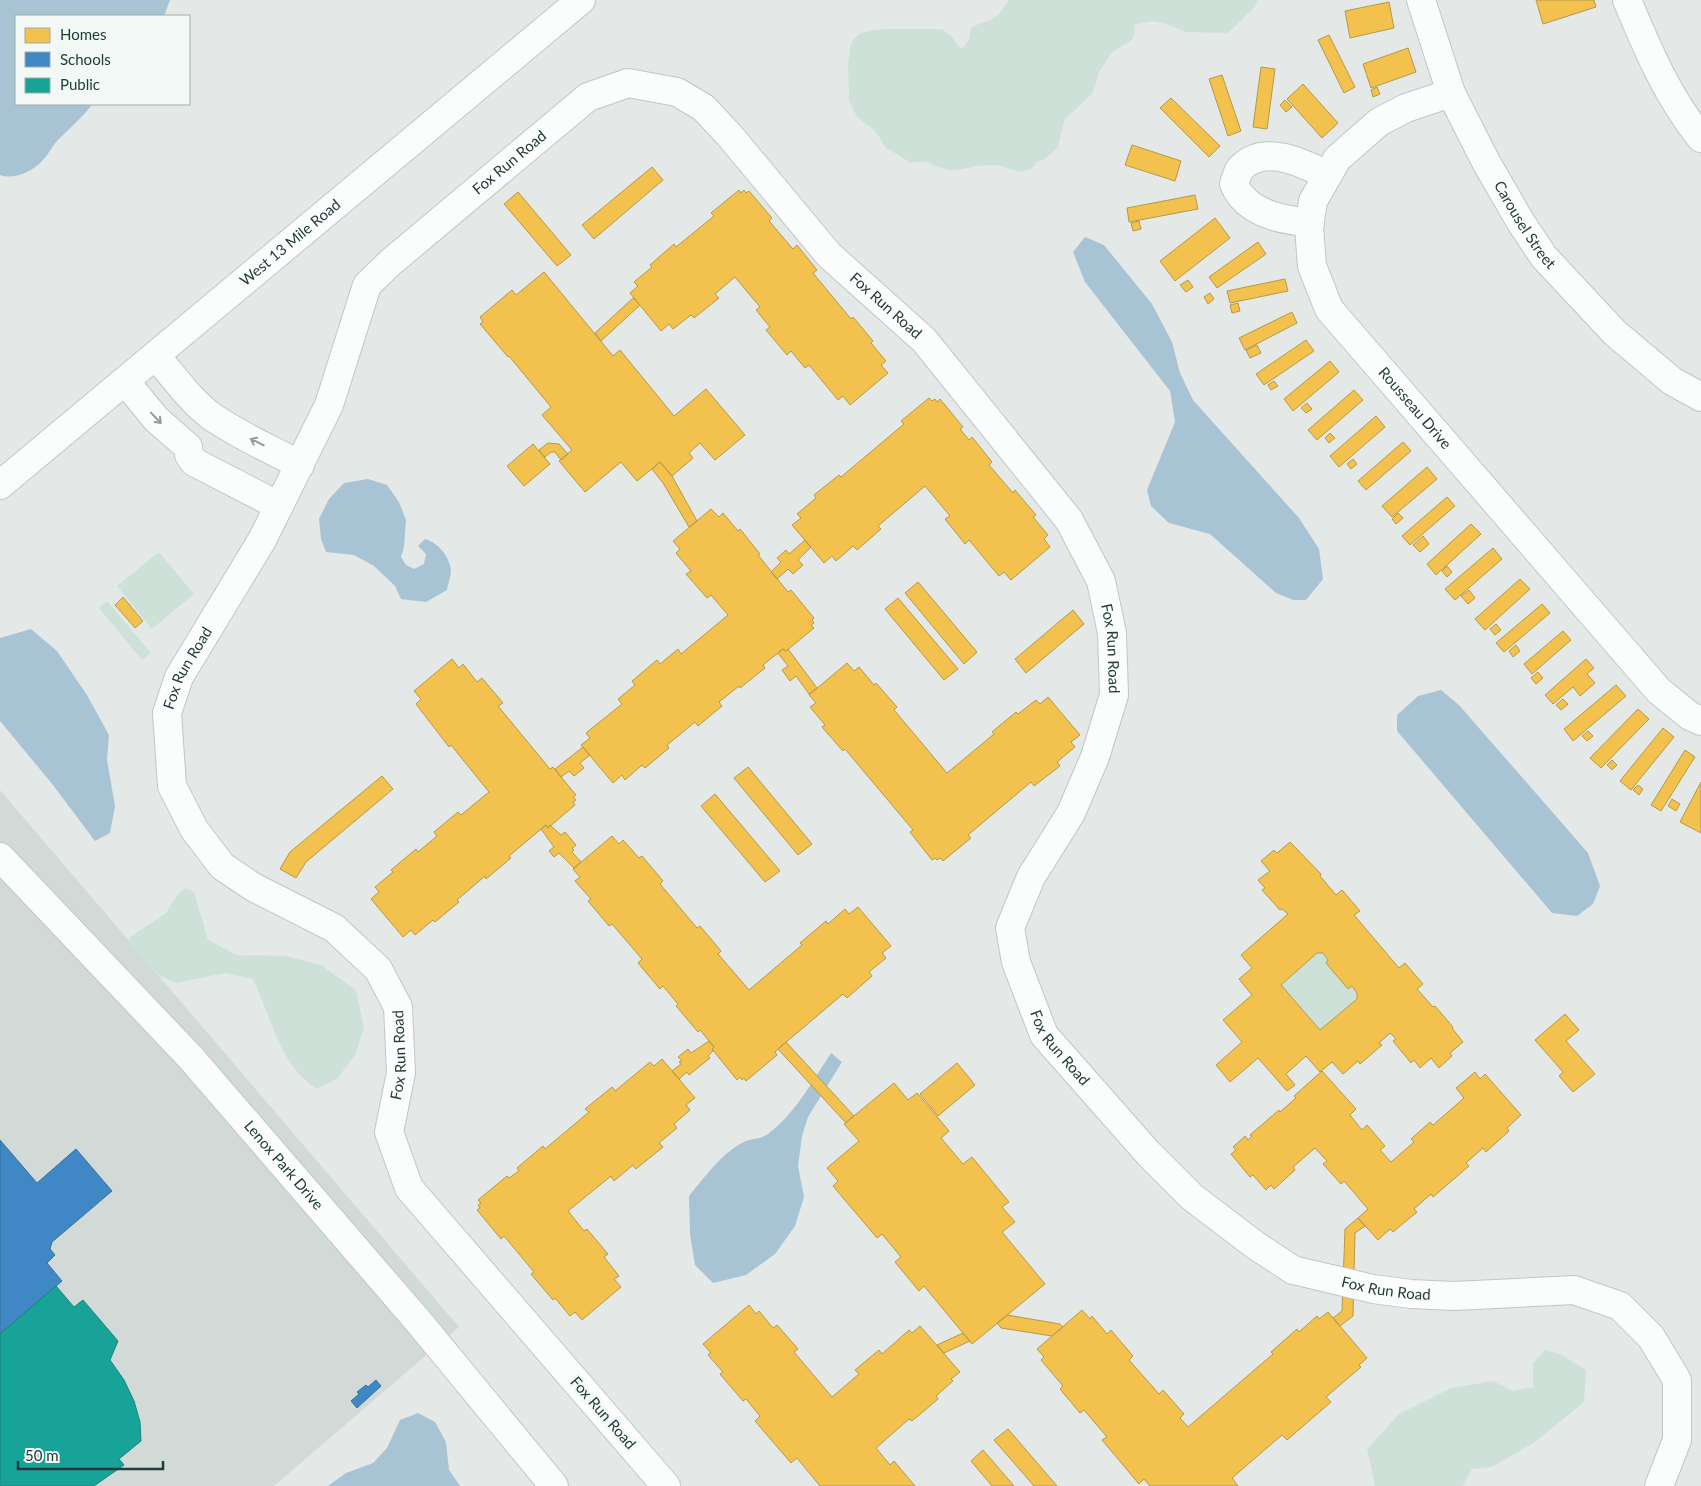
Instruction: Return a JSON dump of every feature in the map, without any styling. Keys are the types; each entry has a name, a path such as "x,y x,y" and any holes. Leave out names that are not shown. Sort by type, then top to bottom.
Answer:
{"street":[{"name":"West 13 Mile Road","path":"0,486 581,0"},
{"name":"Carousel Street","path":"1421,0 1451,93 1486,162 1520,221 1544,257 1615,333 1672,381 1701,397"},
{"path":"1627,0 1642,38 1670,94 1701,138"},
{"name":"Fox Run Road","path":"666,1486 409,1188 388,1132 401,1072 398,1008 378,968 334,928 254,887 222,866 194,829 172,786 167,713 179,677 262,540 329,405 367,285 391,262 588,97 628,83 677,92 704,108 730,136 828,255 924,340 1069,520 1101,581 1112,633 1114,695 1095,757 1071,813 1031,877 1010,928 1016,962 1044,1035 1148,1153 1192,1197 1255,1245 1293,1270 1373,1289 1411,1294 1454,1296 1574,1290 1620,1306 1652,1337 1677,1380 1677,1440 1659,1486"},
{"name":"Rousseau Drive","path":"1451,93 1406,108 1379,122 1336,159 1313,201 1310,223 1312,266 1329,309 1659,691 1690,716 1701,721"},
{"path":"1310,223 1274,217 1258,210 1242,198 1234,184 1240,170 1255,158 1276,156 1299,162 1327,175"},
{"path":"156,356 185,390 210,415 241,434 300,465"},
{"path":"125,381 156,419 188,447 189,455 194,462 282,499"},
{"name":"Lenox Park Drive","path":"0,857 191,1058 418,1321 554,1486"}],"shaded area":[{"path":"0,790 459,1327 274,1486 0,1486"}],"green space":[{"path":"1009,0 1258,0 1253,9 1228,33 1185,32 1167,24 1152,21 1134,25 1135,33 1133,39 1111,53 1099,72 1091,95 1065,119 1058,146 1031,169 1021,172 997,165 949,170 925,161 911,163 885,147 873,129 857,117 849,101 848,64 850,47 853,40 859,34 872,30 942,29 953,38 958,46 963,48 969,40 971,28 995,17"},
{"path":"159,552 194,594 152,629 117,586"},
{"path":"107,601 151,653 142,660 99,608"},
{"path":"185,888 194,892 208,940 237,955 286,956 321,965 356,990 364,1028 355,1055 337,1079 317,1089 304,1079 285,1054 253,979 225,973 176,983 160,976 129,944 130,937 166,913 177,895"},
{"path":"1317,953 1323,953 1328,960 1326,963 1348,989 1352,986 1357,993 1357,999 1320,1030 1281,985"},
{"path":"1545,1350 1560,1354 1586,1370 1584,1402 1535,1442 1492,1467 1472,1469 1463,1486 1375,1486 1367,1449 1399,1414 1451,1388 1493,1381 1513,1391 1533,1387 1533,1363"}],"water":[{"path":"0,0 170,0 164,15 15,15 15,105 92,105 58,140 38,165 28,172 17,176 0,175"},
{"path":"1085,237 1104,245 1152,304 1172,342 1180,373 1193,400 1299,518 1319,549 1323,579 1306,600 1293,600 1276,593 1210,534 1169,523 1151,506 1147,490 1175,422 1170,391 1085,282 1073,252"},
{"path":"368,479 387,485 399,502 406,520 404,547 401,557 406,565 414,569 424,564 426,554 418,546 425,539 430,541 448,559 451,575 447,590 426,602 401,599 395,586 374,566 354,555 326,552 321,539 319,519 329,499 344,483"},
{"path":"31,629 57,651 87,695 109,735 107,760 115,806 110,833 95,841 53,785 0,721 0,638"},
{"path":"1441,690 1459,705 1588,853 1600,886 1593,904 1577,916 1552,913 1397,731 1397,715 1418,696"},
{"path":"831,1053 842,1062 808,1117 802,1136 798,1166 804,1197 795,1226 775,1254 746,1275 713,1283 695,1265 690,1234 689,1196 715,1165 730,1151 746,1141 766,1136 787,1117"},
{"path":"418,1413 435,1422 446,1442 449,1470 460,1486 328,1486 346,1473 373,1463 387,1448 400,1420"}],"building: Homes":[{"path":"1536,0 1594,0 1596,7 1543,24"},
{"path":"1389,2 1394,28 1350,38 1345,11"},
{"path":"1329,35 1355,87 1344,93 1318,40"},
{"path":"1408,48 1416,72 1371,88 1363,64"},
{"path":"1261,67 1275,69 1267,129 1253,127"},
{"path":"1222,75 1241,131 1228,136 1209,79"},
{"path":"1303,84 1338,123 1322,138 1287,99"},
{"path":"1377,87 1380,94 1373,97 1371,90"},
{"path":"1171,98 1220,146 1209,157 1160,108"},
{"path":"1285,100 1292,107 1286,112 1280,105"},
{"path":"1132,145 1181,161 1175,181 1125,165"},
{"path":"652,167 663,180 594,239 582,225"},
{"path":"739,190 741,193 744,190 746,193 749,191 772,218 769,221 793,249 797,245 817,270 813,273 851,319 853,317 873,341 871,343 886,361 881,365 888,373 850,405 843,396 838,400 809,365 805,368 791,351 787,355 766,330 770,327 756,310 760,307 735,277 715,294 719,298 694,318 691,315 673,329 669,324 661,331 630,293 638,286 634,282 652,267 650,265 674,244 676,247 714,216 711,213"},
{"path":"518,192 571,255 557,266 504,204"},
{"path":"1195,195 1198,209 1129,222 1127,208"},
{"path":"1215,218 1230,238 1175,281 1160,261"},
{"path":"1139,221 1141,229 1133,231 1131,223"},
{"path":"1258,242 1266,254 1217,288 1209,277"},
{"path":"544,272 613,356 620,350 674,416 706,389 745,435 715,460 700,443 689,453 693,458 672,476 660,462 637,481 621,462 585,492 559,461 572,450 542,415 551,407 480,324 483,322 480,317 512,290 516,295"},
{"path":"1285,279 1288,291 1230,303 1227,291"},
{"path":"1188,280 1193,287 1186,292 1180,285"},
{"path":"1210,293 1214,299 1208,304 1204,297"},
{"path":"633,298 640,305 601,341 595,333"},
{"path":"1238,303 1240,311 1232,313 1230,305"},
{"path":"1292,312 1297,323 1245,350 1239,338"},
{"path":"1306,340 1314,351 1264,385 1256,374"},
{"path":"1257,345 1261,353 1250,358 1246,350"},
{"path":"1330,361 1339,372 1293,411 1284,399"},
{"path":"1274,381 1278,386 1271,390 1268,385"},
{"path":"1354,390 1363,400 1317,440 1308,430"},
{"path":"929,398 932,401 935,399 937,402 940,399 963,427 960,429 969,440 972,437 992,462 989,465 1013,493 1015,490 1036,515 1033,517 1048,535 1044,539 1050,547 1011,580 1004,572 999,576 969,540 965,544 945,519 950,516 925,486 878,526 881,529 857,550 853,546 836,561 832,556 824,563 792,525 801,518 797,514 816,498 814,495 839,475 841,477 904,424 901,421"},
{"path":"1307,403 1312,409 1306,413 1301,408"},
{"path":"1376,416 1385,427 1339,467 1330,456"},
{"path":"1330,433 1335,438 1329,443 1325,438"},
{"path":"1403,442 1411,451 1366,490 1358,481"},
{"path":"548,443 559,444 568,454 561,460 555,452 551,452 545,457 539,450"},
{"path":"533,444 550,464 524,486 507,466"},
{"path":"1353,459 1357,464 1351,469 1347,464"},
{"path":"660,462 672,476 697,521 689,527 663,483 652,469"},
{"path":"1427,467 1437,479 1392,517 1382,506"},
{"path":"1447,497 1455,506 1410,545 1402,536"},
{"path":"711,509 719,517 723,513 738,531 740,529 788,592 791,590 814,618 812,620 814,623 811,625 814,628 786,651 783,649 763,665 765,668 719,702 722,706 698,726 695,722 667,745 669,748 645,768 642,765 625,780 622,775 613,783 581,745 590,738 586,733 622,704 618,699 635,685 632,681 657,660 660,664 678,649 681,654 728,615 711,595 707,598 686,574 691,571 676,553 680,549 673,541"},
{"path":"1398,513 1403,518 1396,524 1392,519"},
{"path":"1471,524 1481,534 1436,575 1427,564"},
{"path":"1423,536 1429,544 1420,552 1413,545"},
{"path":"805,540 811,547 798,560 803,565 793,574 788,569 777,579 771,572 781,562 777,558 786,550 789,554"},
{"path":"1493,548 1502,559 1455,600 1445,589"},
{"path":"1447,566 1452,572 1447,577 1442,571"},
{"path":"1520,579 1530,589 1485,630 1475,619"},
{"path":"918,582 977,652 964,664 905,593"},
{"path":"1469,590 1475,598 1468,604 1461,596"},
{"path":"123,597 143,621 135,628 115,605"},
{"path":"898,598 958,669 944,680 885,609"},
{"path":"1542,604 1550,613 1504,652 1496,643"},
{"path":"1073,610 1084,624 1026,673 1015,659"},
{"path":"1496,624 1501,630 1495,635 1490,629"},
{"path":"1563,631 1571,640 1532,674 1524,664"},
{"path":"1516,645 1520,651 1513,657 1509,651"},
{"path":"783,649 786,651 788,649 817,688 809,694 796,676 790,681 782,670 788,666 778,653"},
{"path":"452,659 459,668 463,664 477,682 482,678 503,703 498,706 550,769 553,767 576,795 573,797 576,800 573,802 575,805 548,828 546,825 509,856 511,858 486,879 485,876 457,900 459,902 435,922 433,920 415,935 411,930 403,937 371,899 379,892 375,887 393,872 391,870 416,849 418,852 437,836 434,832 458,812 461,815 489,792 451,745 449,747 416,704 421,699 414,691"},
{"path":"1586,659 1594,668 1587,674 1595,683 1580,696 1573,687 1553,704 1545,695"},
{"path":"847,663 854,671 859,667 874,685 876,683 897,707 894,710 947,773 994,734 992,732 1016,712 1018,714 1036,700 1040,704 1048,697 1080,735 1071,742 1075,747 1057,762 1060,766 1034,786 1031,782 968,835 971,838 943,861 940,858 932,860 910,832 913,830 845,749 843,751 822,727 825,725 810,707 816,703 809,695"},
{"path":"1538,672 1543,678 1536,684 1531,678"},
{"path":"1616,685 1626,696 1573,741 1564,729"},
{"path":"1563,699 1568,704 1561,710 1556,705"},
{"path":"1638,709 1649,719 1601,768 1590,758"},
{"path":"1663,728 1674,737 1631,790 1620,781"},
{"path":"1588,731 1593,736 1587,741 1582,736"},
{"path":"583,747 590,755 580,763 584,768 574,776 569,771 561,777 555,769"},
{"path":"1685,750 1695,757 1661,811 1651,805"},
{"path":"1612,760 1617,765 1612,770 1607,765"},
{"path":"748,767 812,844 798,855 734,778"},
{"path":"382,776 393,789 306,862 296,878 280,869 290,852"},
{"path":"1701,782 1701,833 1680,822"},
{"path":"1638,785 1643,789 1639,795 1633,790"},
{"path":"715,794 780,871 765,882 701,806"},
{"path":"1672,799 1680,804 1676,811 1668,806"},
{"path":"546,825 548,828 550,825 561,835 565,832 576,845 572,848 574,850 572,852 581,862 574,868 559,853 554,857 549,851 554,847 541,829"},
{"path":"612,836 619,844 623,840 639,858 642,856 663,881 660,884 697,928 700,926 721,951 718,954 749,990 802,945 800,943 826,921 828,924 845,909 849,914 858,907 891,946 882,953 886,958 869,972 872,976 847,998 843,994 778,1049 775,1052 777,1055 746,1081 740,1077 737,1080 712,1049 714,1047 700,1030 698,1032 676,1006 678,1004 663,986 660,989 638,963 642,959 612,924 609,926 588,901 591,899 575,881 580,877 573,869"},
{"path":"1290,842 1321,874 1320,876 1336,895 1342,890 1360,911 1354,915 1399,968 1405,963 1423,984 1417,989 1433,1007 1435,1006 1463,1042 1450,1053 1452,1056 1439,1068 1431,1058 1420,1068 1414,1060 1411,1063 1393,1041 1396,1039 1390,1033 1379,1043 1382,1045 1360,1064 1358,1061 1343,1074 1332,1062 1320,1072 1306,1056 1286,1074 1295,1085 1287,1091 1258,1058 1230,1082 1216,1065 1242,1042 1223,1020 1252,995 1239,979 1252,968 1241,955 1288,914 1282,909 1280,910 1262,890 1265,888 1258,880 1270,871 1261,861 1274,850 1277,853","holes":["1317,953 1323,953 1328,960 1326,963 1348,989 1352,986 1357,993 1357,999 1320,1030 1281,985"]},
{"path":"1565,1014 1579,1030 1566,1041 1595,1074 1573,1092 1559,1076 1563,1072 1535,1040"},
{"path":"709,1041 714,1047 708,1056 710,1058 689,1075 687,1072 679,1079 672,1071 681,1064 679,1062 682,1061 678,1057 688,1049 691,1053"},
{"path":"786,1042 854,1116 846,1123 778,1049"},
{"path":"662,1059 695,1098 686,1105 690,1110 674,1124 677,1128 659,1143 663,1147 636,1169 633,1165 614,1181 611,1176 568,1211 584,1231 587,1229 608,1254 604,1257 619,1276 614,1279 621,1287 582,1320 575,1312 570,1316 555,1298 553,1300 531,1274 534,1272 504,1236 501,1239 477,1210 480,1208 478,1205 481,1203 478,1200 507,1176 509,1178 519,1171 517,1168 543,1146 545,1149 589,1112 585,1109 612,1087 615,1091 650,1062 654,1066"},
{"path":"957,1063 975,1085 938,1116 920,1094"},
{"path":"1322,1071 1356,1109 1350,1115 1362,1130 1367,1125 1385,1146 1380,1150 1391,1162 1414,1142 1411,1139 1430,1122 1433,1125 1464,1098 1456,1088 1475,1072 1480,1079 1485,1074 1521,1115 1507,1128 1509,1131 1486,1152 1483,1148 1466,1163 1469,1166 1433,1197 1431,1194 1414,1209 1417,1212 1393,1232 1390,1229 1378,1240 1358,1218 1368,1209 1344,1181 1341,1184 1323,1164 1327,1161 1315,1148 1293,1167 1295,1170 1274,1189 1271,1185 1266,1190 1253,1175 1250,1177 1231,1154 1236,1150 1233,1147 1245,1136 1248,1140 1252,1136 1250,1135 1296,1098 1294,1096"},
{"path":"894,1083 908,1100 917,1093 949,1131 941,1138 963,1164 972,1157 1009,1202 1002,1207 1015,1222 1002,1232 1045,1284 972,1344 924,1286 919,1291 895,1262 901,1257 882,1234 877,1238 833,1186 838,1181 827,1168 859,1141 844,1124"},
{"path":"1358,1218 1365,1226 1355,1233 1353,1316 1340,1326 1333,1318 1342,1311 1345,1229"},
{"path":"749,1305 756,1314 759,1311 773,1328 777,1325 798,1349 794,1352 832,1397 859,1374 855,1370 879,1350 882,1354 909,1330 912,1333 920,1326 960,1372 936,1396 938,1399 912,1421 909,1419 876,1448 890,1465 894,1461 915,1486 820,1486 797,1458 791,1463 755,1421 760,1416 746,1399 743,1401 720,1374 723,1372 708,1355 711,1353 703,1344"},
{"path":"1082,1310 1090,1319 1092,1316 1107,1334 1111,1330 1133,1356 1129,1360 1159,1394 1163,1390 1184,1414 1180,1418 1188,1427 1273,1354 1271,1352 1297,1329 1299,1332 1317,1316 1319,1319 1328,1312 1367,1358 1359,1365 1361,1367 1326,1397 1331,1402 1287,1440 1282,1435 1232,1478 1238,1486 1150,1486 1144,1479 1139,1484 1102,1440 1107,1437 1084,1410 1080,1413 1060,1389 1063,1386 1041,1360 1044,1357 1037,1349"},
{"path":"1007,1315 1060,1324 1063,1327 1052,1336 1001,1328 997,1323"},
{"path":"963,1333 970,1341 944,1353 937,1345"},
{"path":"1008,1429 1057,1486 1034,1486 994,1440"},
{"path":"983,1450 1014,1486 992,1486 971,1461"}],"building: Schools":[{"path":"0,1140 37,1183 76,1149 112,1191 52,1242 50,1249 55,1255 47,1263 62,1281 0,1334"},
{"path":"376,1380 381,1386 357,1408 351,1401 359,1394 357,1392 366,1385 368,1387"}],"building: Public":[{"path":"56,1286 74,1307 83,1300 118,1341 110,1360 124,1380 134,1401 140,1422 141,1441 119,1459 124,1465 94,1486 0,1486 0,1334"}]}
